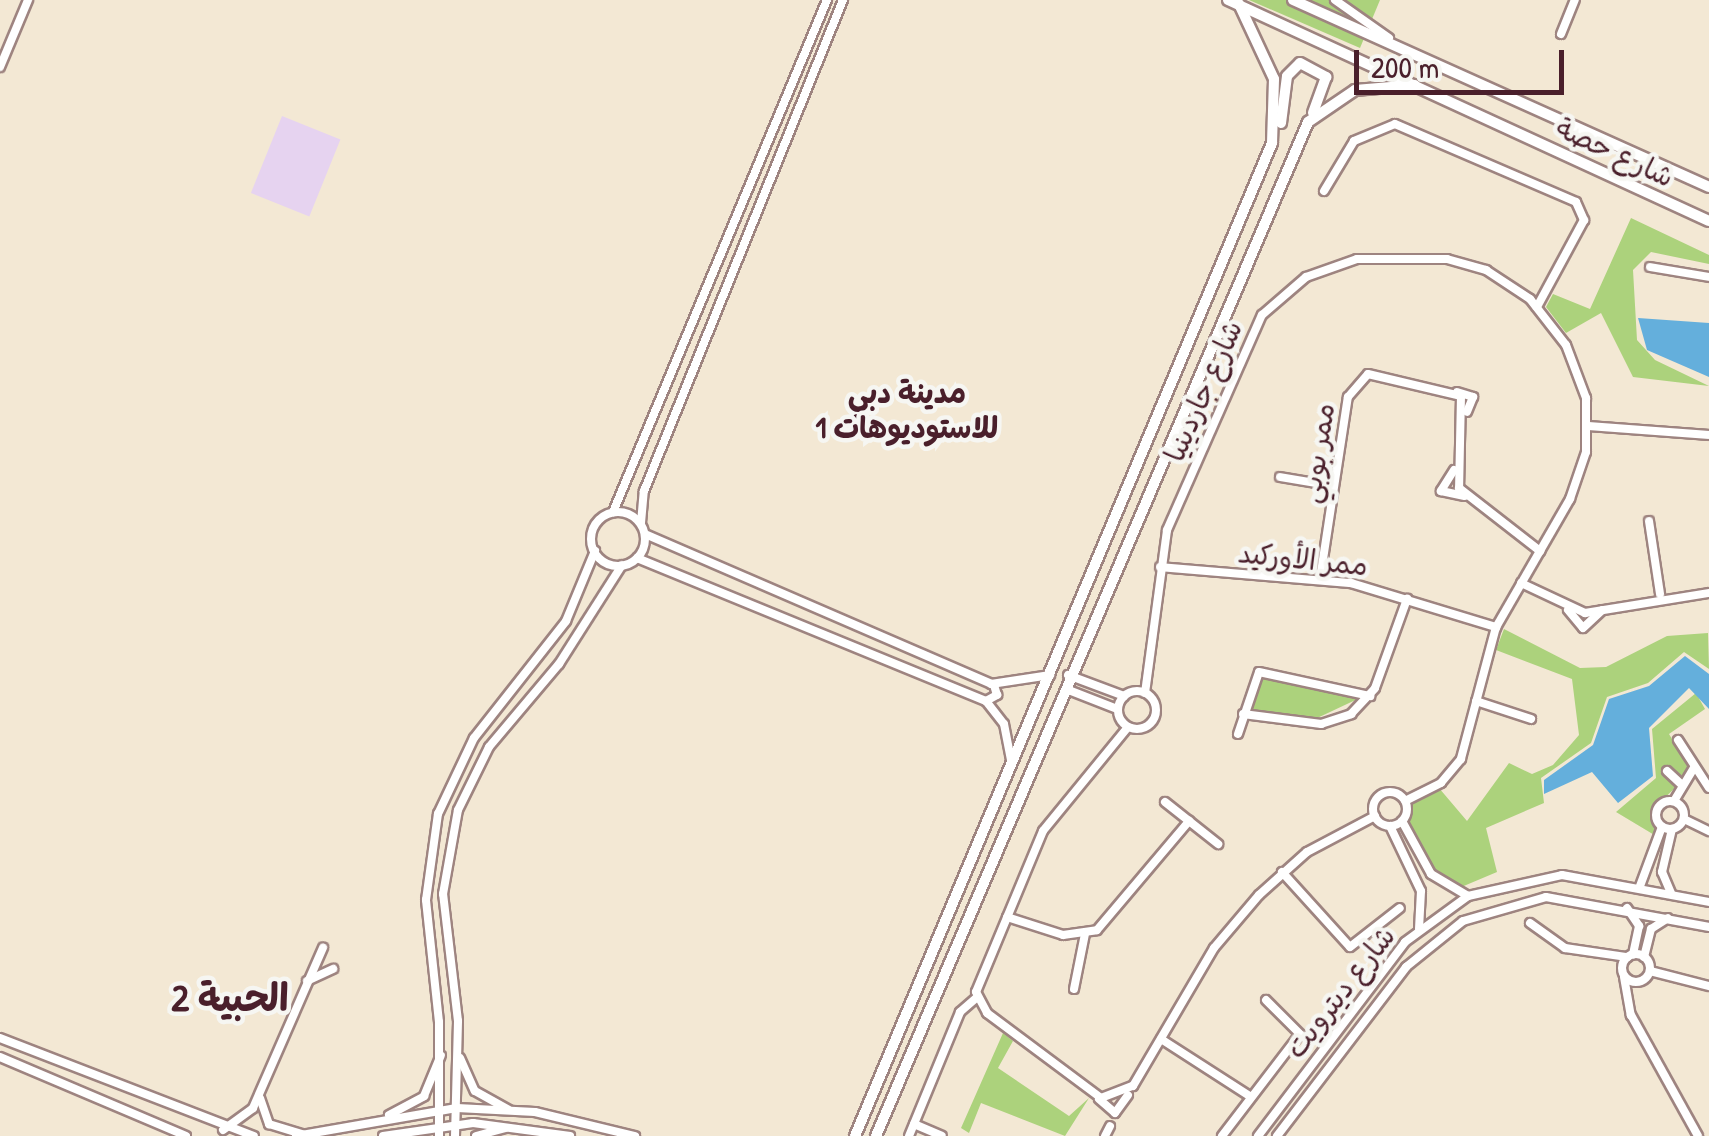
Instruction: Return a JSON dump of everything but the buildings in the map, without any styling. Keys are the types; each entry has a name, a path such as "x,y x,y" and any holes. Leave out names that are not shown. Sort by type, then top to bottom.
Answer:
{"main road":[{"name":"شارع حصة","path":"1293,0 1709,187"},
{"name":"شارع حصة","path":"1234,2 1709,221"},
{"path":"1234,2 1274,79 1272,143"},
{"path":"855,1136 1272,143 1287,76 1307,62 1326,83 1068,675 876,1136"},
{"path":"1308,122 1354,90 1415,85"}],"street":[{"path":"0,66 28,0"},
{"path":"438,1136 441,1055 426,882 442,800 474,738 566,621 595,552 594,527 613,512 827,0"},
{"path":"844,0 644,491 640,523 645,534 991,684 1050,675"},
{"path":"1336,0 1404,50"},
{"path":"1561,34 1575,0"},
{"path":"1324,190 1354,141 1395,124 1576,202 1584,220 1537,307"},
{"name":"شارع جاردينيا","path":"909,1136 960,1012 976,998 1047,824 1128,727 1152,721 1145,692 1157,648 1160,568 1171,518 1250,334 1296,283 1370,257 1447,259 1496,275 1537,307 1571,355 1588,426 1580,477 1496,627 1457,766 1405,800 1385,793 1374,816 1282,872 1222,936 1129,1091"},
{"path":"1650,267 1709,278"},
{"name":"ممر بوبي","path":"1320,579 1334,486 1358,378 1473,397 1454,470"},
{"path":"1588,426 1709,435"},
{"path":"1454,470 1464,496"},
{"path":"1454,470 1441,492 1464,496 1540,551"},
{"path":"1280,476 1334,486"},
{"path":"613,512 640,523"},
{"path":"1649,521 1660,594"},
{"path":"455,1136 459,1055 443,894 458,810 489,747 559,664 622,566 637,558 645,534"},
{"path":"595,552 622,566"},
{"path":"637,558 986,701 1007,731 1010,768"},
{"name":"ممر الأوركيد","path":"1160,568 1320,579 1496,627"},
{"path":"1521,583 1568,610 1582,628 1602,610"},
{"path":"1568,610 1602,610 1660,594 1709,593"},
{"path":"1243,714 1329,722 1370,696 1406,600"},
{"path":"1238,734 1259,672 1370,696"},
{"path":"1068,675 1124,696 1145,692"},
{"path":"986,701 997,695 991,684"},
{"path":"1063,688 1118,709 1128,727"},
{"path":"1118,709 1124,696"},
{"path":"1476,701 1531,720"},
{"path":"1678,740 1709,788"},
{"path":"1671,893 1662,872 1667,828 1656,812 1674,802 1680,785 1695,770"},
{"path":"1667,771 1680,785"},
{"path":"1405,800 1402,821 1432,874 1468,896"},
{"path":"1164,802 1218,844"},
{"path":"1674,802 1684,818 1709,831"},
{"path":"1374,816 1390,826 1421,891 1418,930"},
{"path":"1640,886 1667,828 1684,818"},
{"path":"1007,916 1085,934 1113,918 1190,821"},
{"path":"1390,826 1402,821"},
{"path":"1282,872 1350,946 1400,908"},
{"name":"شارع ديترويت","path":"1258,1136 1418,930 1468,896 1546,875 1640,886 1709,902"},
{"name":"شارع ديترويت","path":"1278,1136 1406,967 1446,931 1524,900 1627,908 1709,928"},
{"path":"1627,908 1638,924 1623,975 1629,1005 1698,1136"},
{"path":"1650,970 1644,957 1651,928 1668,918"},
{"path":"1530,924 1605,959 1623,975 1643,981"},
{"path":"1074,989 1085,934"},
{"path":"223,1130 246,1118 262,1089 323,948"},
{"path":"1605,959 1644,957"},
{"path":"307,981 333,969"},
{"path":"1629,1005 1650,970"},
{"path":"1650,970 1709,986"},
{"path":"976,998 1116,1113 1129,1091"},
{"path":"1222,1136 1300,1034 1266,1000"},
{"path":"0,1038 223,1130 254,1136"},
{"path":"1161,1039 1251,1097"},
{"path":"380,1120 424,1096 441,1055"},
{"path":"459,1055 470,1086 508,1109"},
{"path":"0,1057 186,1136"},
{"path":"262,1089 265,1120 305,1135"},
{"path":"1096,1096 1129,1091"},
{"path":"296,1136 457,1108 508,1109 606,1126 635,1136"},
{"path":"385,1136 440,1124 508,1126 570,1136"},
{"path":"914,1124 942,1136"},
{"path":"476,1136 508,1126"},
{"path":"606,1126 621,1136"},
{"path":"1105,1136 1110,1126"}],"shaded area":[{"path":"282,116 340,140 309,217 251,193"}],"green space":[{"path":"1249,0 1380,0 1360,48"},
{"path":"1631,218 1709,255 1709,264 1651,252 1633,270 1637,340 1655,360 1709,386 1633,377 1601,313 1566,333 1546,307 1553,294 1590,309"},
{"path":"1504,629 1580,668 1606,667 1667,636 1708,633 1709,669 1684,652 1648,683 1607,697 1591,743 1541,778 1544,803 1486,828 1497,872 1459,888 1431,869 1408,821 1412,802 1439,788 1467,821 1509,763 1532,774 1553,765 1579,735 1572,679 1496,650"},
{"path":"1260,675 1364,696 1313,720 1247,710"},
{"path":"1696,693 1705,709 1669,734 1690,768 1681,778 1661,771 1678,785 1652,810 1656,836 1616,812 1656,778 1652,729"},
{"path":"1003,1033 1013,1041 998,1068 1069,1116 1089,1098 1065,1136 981,1103 969,1133 961,1128"}],"water":[{"path":"1638,318 1709,323 1709,377 1647,350"},
{"path":"1685,656 1709,674 1709,709 1689,688 1649,728 1653,776 1618,803 1592,772 1544,794 1544,780 1593,745 1609,699 1649,686"}],"district":[{"name":"مدينة دبي للاستوديوهات 1","path":"907,409"},
{"name":"الحبية 2","path":"230,998"}]}
